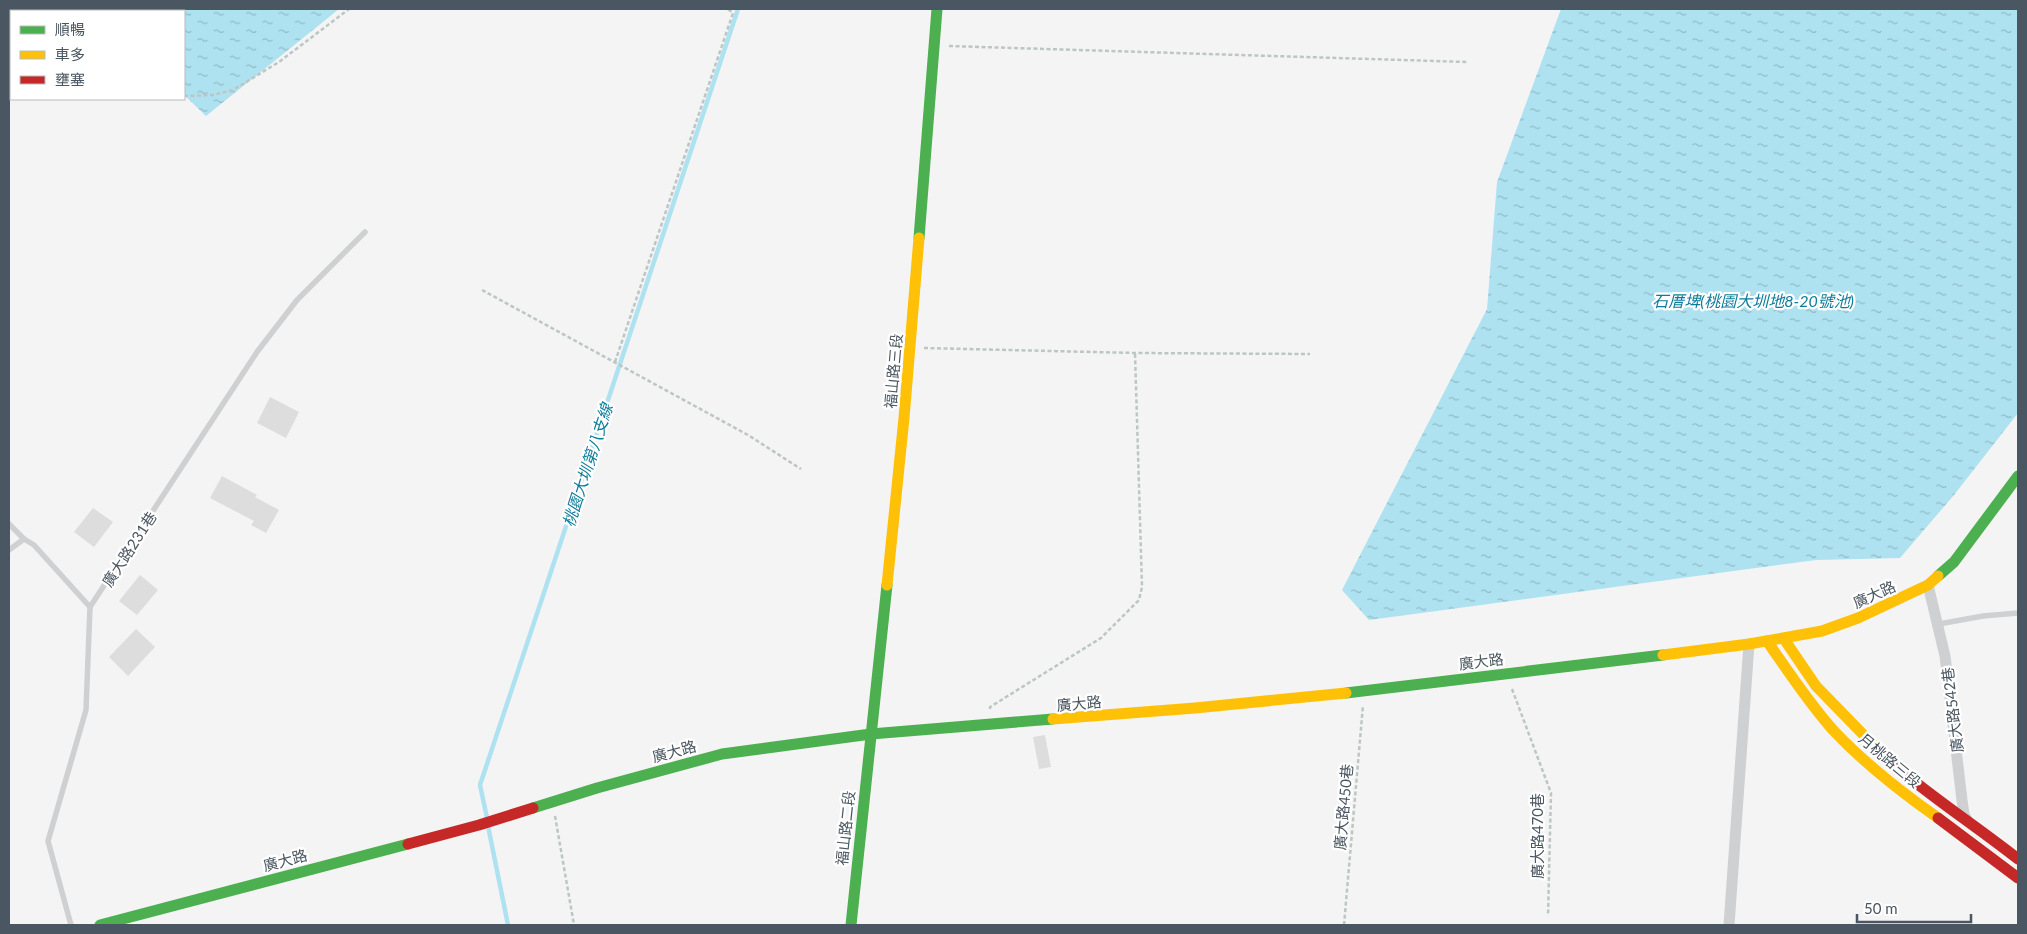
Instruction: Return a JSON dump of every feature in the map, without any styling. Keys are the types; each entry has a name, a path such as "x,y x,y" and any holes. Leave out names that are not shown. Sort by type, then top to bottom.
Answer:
{"street":[{"name":"福山路三段","path":"871,734 910,348 937,9"},
{"name":"廣大路","path":"100,925 479,825 597,788 722,754 871,734 1195,708 1364,691 1749,644 1822,631 1858,618 1928,585 1954,562 2018,476"},
{"name":"廣大路542巷","path":"1928,585 1939,624 1951,694 1963,807 1967,820"},
{"name":"月桃路三段","path":"1784,639 1816,686 1873,746 1912,781 2018,859"},
{"name":"月桃路三段","path":"1767,641 1800,688 1844,741 1904,792 2018,878"},
{"path":"1729,925 1749,644"},
{"name":"福山路二段","path":"851,925 871,734"},
{"path":"1958,831 1967,820"}],"lane":[{"name":"廣大路231巷","path":"90,607 257,352 297,300 365,232"},
{"path":"9,524 24,539 34,545 90,607 86,710 48,841 71,925"},
{"path":"9,550 24,539"},
{"path":"1939,624 1983,616 2018,613"}],"path":[{"path":"185,96 213,95 234,90 279,62 349,9"},
{"path":"615,362 733,13 728,9"},
{"path":"935,46 1468,62"},
{"path":"482,290 748,435 801,469"},
{"path":"910,348 1134,353 1310,354"},
{"path":"986,725 990,707 1101,638 1138,600 1142,587 1134,353"},
{"name":"廣大路470巷","path":"1506,674 1551,792 1548,916"},
{"name":"廣大路450巷","path":"1344,925 1364,691"},
{"path":"553,803 574,925"}],"water":[{"path":"91,9 339,9 206,116 185,96 185,10"},
{"name":"石厝埤(桃園大圳地8-20號池)","path":"1561,9 2018,9 2018,413 1954,495 1900,558 1816,560 1369,620 1342,590 1487,309 1497,182"}],"building":[{"path":"270,397 299,412 286,438 257,423"},
{"path":"222,476 257,495 255,497 279,510 266,533 251,525 254,521 210,498"},
{"path":"93,508 113,522 94,547 74,532"},
{"path":"140,575 158,590 137,615 119,601"},
{"path":"136,629 155,647 128,676 109,657"},
{"path":"1045,735 1051,767 1039,769 1033,737"}],"waterway":[{"name":"桃園大圳第八支線","path":"487,818 480,785 738,9"},
{"name":"桃園大圳第八支線","path":"488,826 508,925"}],"traffic: fast":[{"path":"919,238 937,9"},
{"path":"1938,576 1954,562 2018,476"},
{"path":"851,925 887,585"},
{"path":"1346,693 1663,655"},
{"path":"533,808 597,788 722,754 871,734 1053,719"},
{"path":"100,925 408,844"}],"traffic: slow":[{"path":"887,585 904,418 919,238"},
{"path":"1663,655 1749,644 1822,631 1858,618 1928,585 1938,576"},
{"path":"1784,639 1816,686 1887,759"},
{"path":"1767,641 1833,730 1883,777 1938,818"},
{"path":"1053,719 1195,708 1346,693"}],"traffic: jam":[{"path":"1887,759 2018,859"},
{"path":"408,844 533,808"},
{"path":"1938,818 2018,878"}]}
